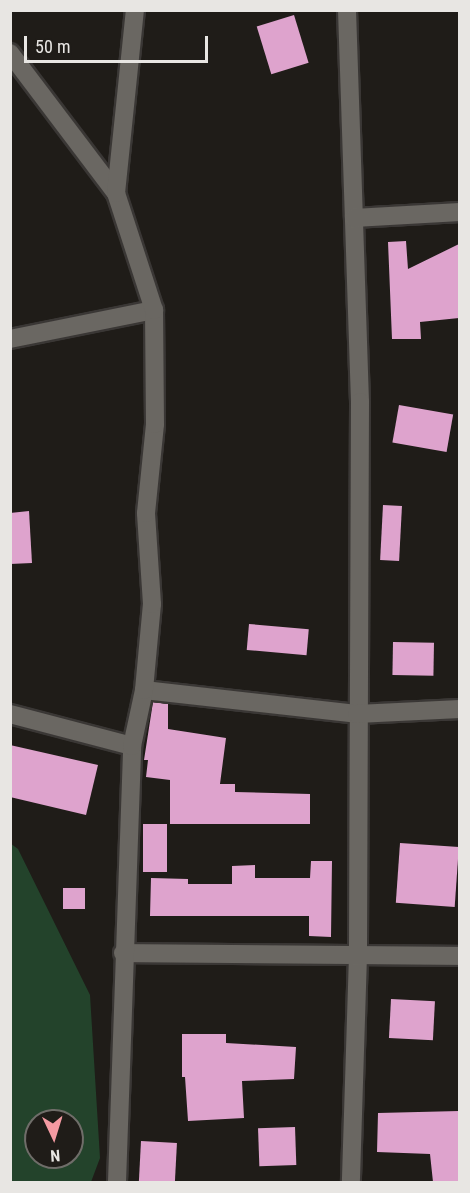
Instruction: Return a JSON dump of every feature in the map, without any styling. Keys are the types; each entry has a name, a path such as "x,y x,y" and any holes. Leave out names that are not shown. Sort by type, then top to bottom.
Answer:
{"street":[{"path":"116,193 135,10"},
{"path":"347,10 360,402 357,714 358,955 351,1182"},
{"path":"10,53 116,193 154,310 155,424 146,513 152,604 144,690 132,746 123,953 117,1182"},
{"path":"354,218 459,212"},
{"path":"10,339 154,310"},
{"path":"144,690 357,714 459,709"},
{"path":"10,714 132,746"},
{"path":"123,953 459,956"}],"green space":[{"path":"10,843 18,849 90,995 100,1158 91,1182 11,1182"}],"building":[{"path":"294,15 309,63 271,74 257,26"},
{"path":"406,241 408,269 459,244 459,318 420,322 421,339 392,339 388,242"},
{"path":"399,405 453,415 447,452 392,442"},
{"path":"383,505 402,506 399,561 380,560"},
{"path":"29,511 32,563 10,564 10,513"},
{"path":"249,624 309,629 307,655 247,650"},
{"path":"393,642 434,643 433,676 392,675"},
{"path":"153,702 168,704 168,729 226,738 220,784 235,784 235,792 310,794 310,824 170,824 170,780 146,777 148,760 144,760"},
{"path":"10,745 98,765 86,815 10,797"},
{"path":"143,824 167,824 167,872 143,872"},
{"path":"400,843 459,847 455,907 396,903"},
{"path":"311,861 332,861 331,937 309,936 309,916 150,916 151,878 188,879 188,884 232,884 232,866 255,865 255,878 310,878"},
{"path":"63,888 85,888 85,909 63,909"},
{"path":"391,999 435,1001 433,1040 389,1038"},
{"path":"182,1034 226,1034 226,1043 296,1047 294,1079 242,1081 244,1118 188,1121 185,1077 182,1077"},
{"path":"459,1111 459,1182 433,1182 430,1154 377,1152 378,1113"},
{"path":"295,1127 296,1165 259,1166 258,1128"},
{"path":"141,1141 177,1143 175,1182 139,1182"}]}
